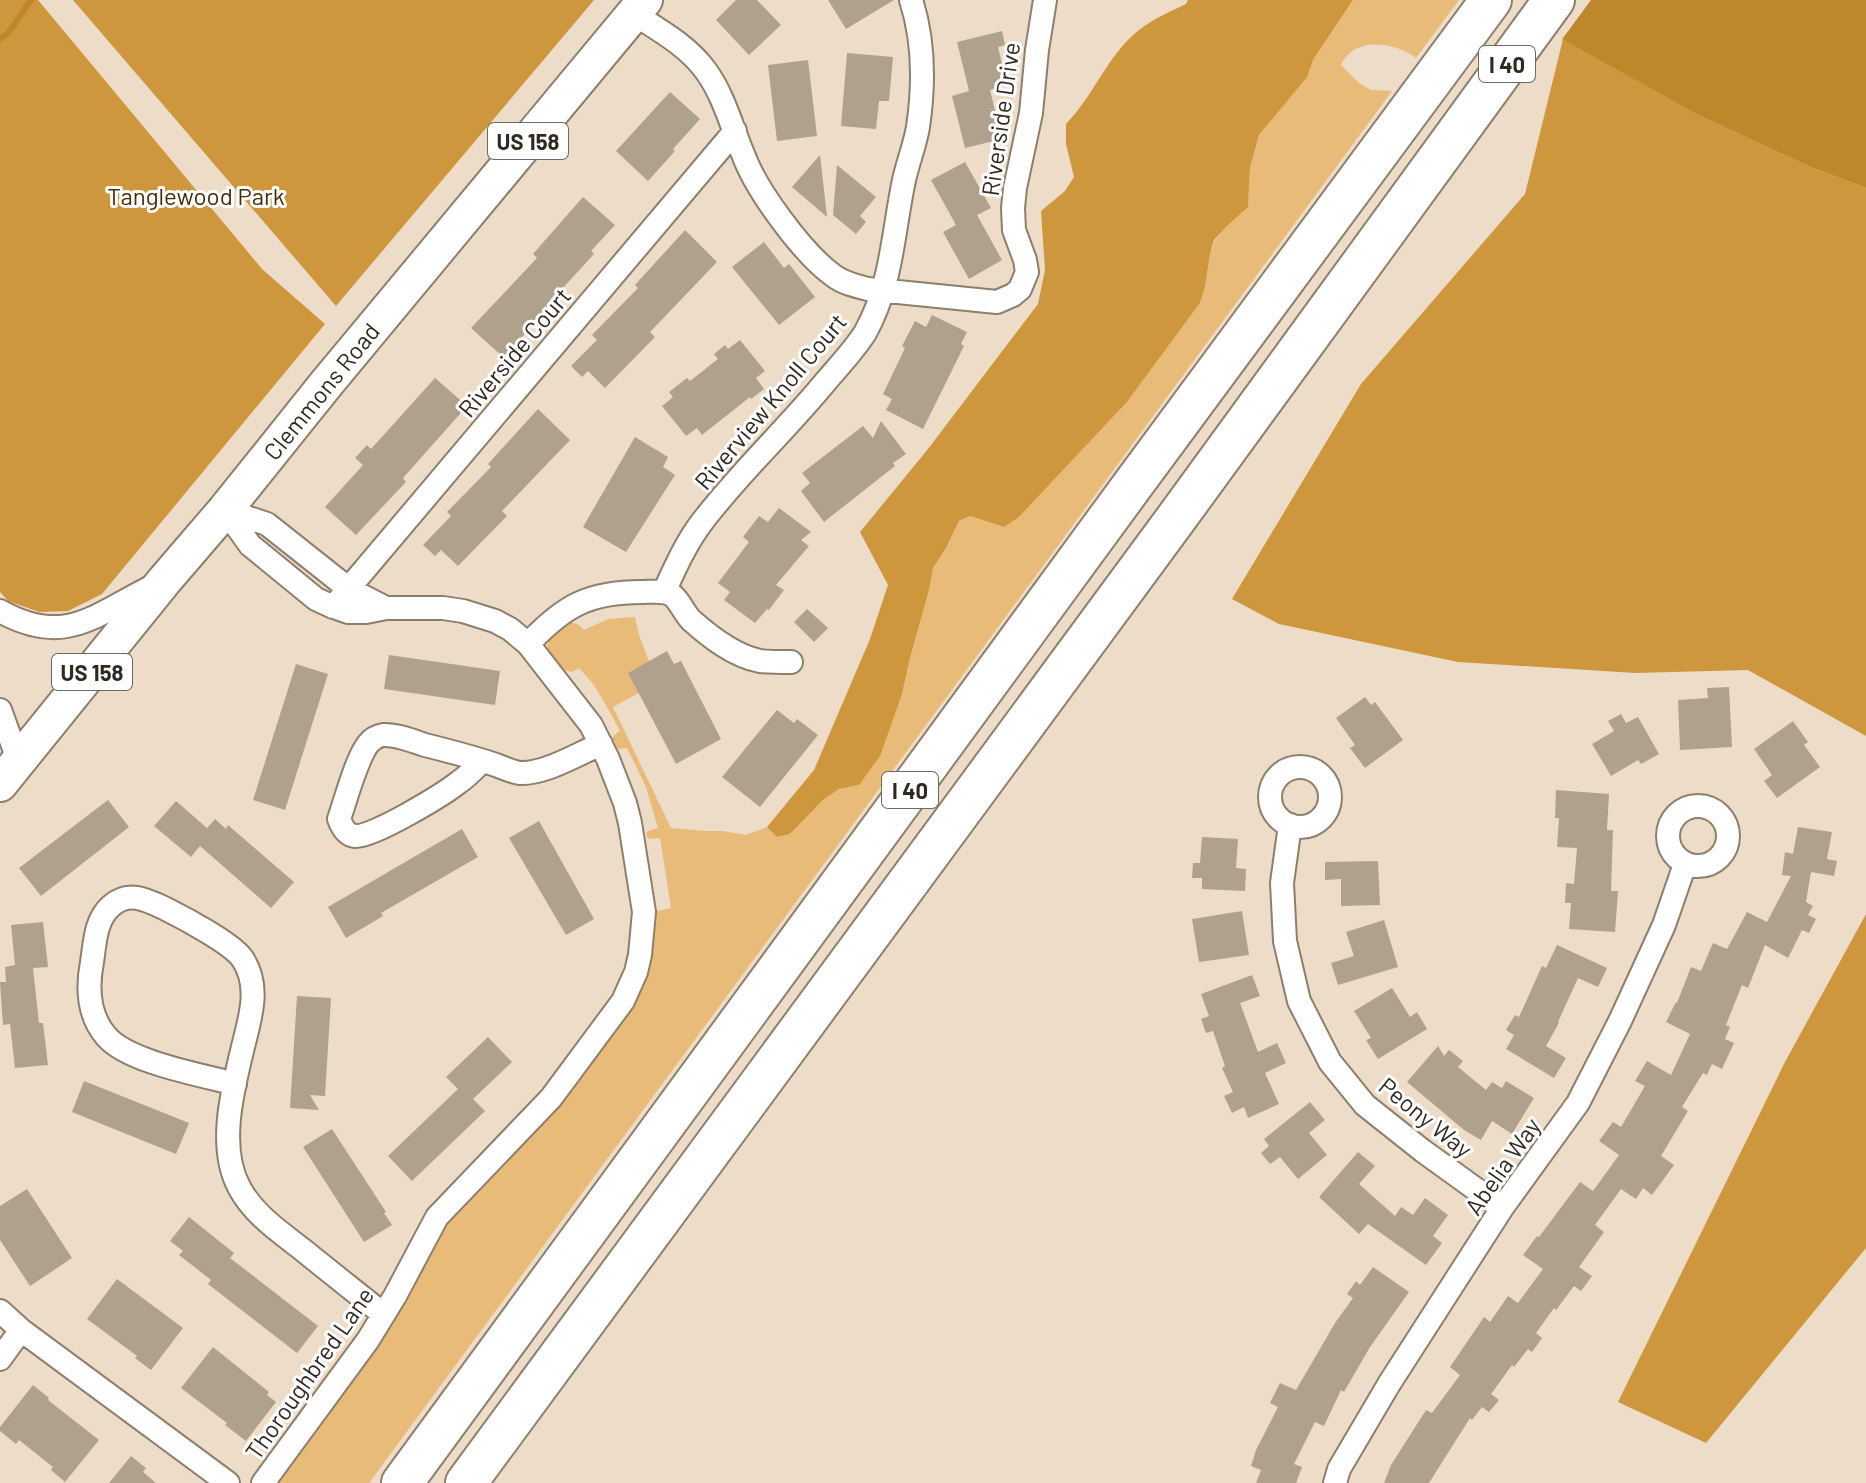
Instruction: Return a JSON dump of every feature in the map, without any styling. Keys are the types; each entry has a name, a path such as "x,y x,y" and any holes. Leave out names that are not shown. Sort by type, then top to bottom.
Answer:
{"highway":[{"name":"I 40","path":"402,1483 1491,0"},
{"name":"I 40","path":"466,1483 1554,0"}],"main road":[{"name":"Clemmons Road","path":"9,773 326,384 640,7"}],"street":[{"name":"Riverview Knoll Court","path":"664,592 699,525 852,351 864,334 883,291 918,126 922,93 921,57 911,0"},
{"name":"Riverside Drive","path":"640,7 704,68 717,88 743,156 759,187 781,219 835,277 852,285 883,291 997,302 1020,289 1027,272 1014,230 1013,208 1031,113 1045,0"},
{"name":"Riverside Court","path":"333,607 735,131"},
{"name":"Thoroughbred Lane","path":"225,510 267,524 349,589 386,608 463,611 495,621 528,644 585,717 601,744 625,803 644,912 643,938 636,972 623,1001 551,1098 437,1217 368,1340 263,1483"},
{"path":"225,510 250,545 316,599 348,612 386,608"},
{"path":"0,611 17,621 57,628 84,623 164,581"},
{"path":"528,644 560,614 590,598 615,592 664,592 675,598 698,625 741,655 760,661 791,662"},
{"path":"0,710 9,773"},
{"path":"482,761 462,781 433,800 374,831 354,836 342,827 339,819 360,760 366,746 379,736 408,739 482,761 515,773 561,762 601,744"},
{"name":"Peony Way","path":"1290,825 1282,883 1285,941 1299,1001 1330,1062 1365,1105 1502,1208"},
{"name":"Abelia Way","path":"1335,1483 1339,1469 1389,1384 1502,1208 1578,1103 1664,925 1685,864"},
{"path":"235,1084 136,1056 107,1038 99,1027 88,995 89,978 98,927 102,917 118,901 126,897 139,897 151,902 217,939 243,960 251,980 253,1004 235,1084 228,1136 231,1168 238,1187 271,1225 383,1314"},
{"path":"0,1311 21,1330 228,1483"},
{"path":"0,1359 21,1330"}],"shaded area":[{"path":"1353,0 1459,0 1416,58 1397,48 1376,45 1355,49 1347,56 1341,65 1359,83 1371,90 1392,91 369,1483 274,1483 382,1338 442,1229 564,1095 629,1011 648,972 653,951 655,913 671,908 660,838 648,839 646,834 658,828 646,787 627,748 618,749 613,742 613,736 620,731 593,684 579,668 572,672 562,670 550,656 548,644 554,635 570,622 584,630 608,619 635,617 649,661 639,693 613,707 671,828 746,835 767,827 777,837 790,834 823,800 839,789 859,785 902,694 933,568 959,521 970,516 1004,527 1019,517 1127,402 1200,303 1215,240 1248,207 1250,168 1259,135 1306,77 1313,60"},
{"path":"1481,0 1866,0 1866,188 1808,166 1696,114 1546,30"}],"green space":[{"name":"Tanglewood Park","path":"0,0 38,0 262,269 325,324 102,594 68,611 39,612 8,601 0,592"},
{"path":"73,0 594,0 336,306"},
{"path":"1188,0 1353,0 1313,60 1307,77 1259,135 1250,168 1248,207 1214,240 1200,303 1127,402 1019,517 1004,527 970,516 959,521 933,568 902,694 880,756 859,785 839,789 823,800 790,834 777,837 767,827 814,770 870,639 888,585 860,532 928,449 1038,304 1045,270 1041,211 1065,191 1074,177 1066,144 1066,124 1131,37"},
{"path":"1563,39 1696,114 1808,166 1866,188 1866,736 1748,670 1635,673 1458,662 1279,624 1232,599 1361,384 1525,194"},
{"path":"1866,914 1866,1248 1706,1443 1618,1402 1785,1062"}],"pier":[{"path":"1477,0 1591,0 1560,42 1479,4"}],"building":[{"path":"736,0 757,0 781,25 749,55 716,20"},
{"path":"828,0 894,0 846,29"},
{"path":"1002,31 1005,45 998,47 1007,85 990,90 1002,139 965,148 952,96 969,91 957,42"},
{"path":"847,53 893,57 889,101 879,101 876,129 841,126"},
{"path":"808,60 817,136 777,141 768,65"},
{"path":"670,92 700,119 648,181 616,151"},
{"path":"820,155 827,217 792,187"},
{"path":"965,162 991,208 977,215 1002,260 969,279 943,232 956,225 931,180"},
{"path":"837,165 876,197 860,216 866,222 856,234 833,215"},
{"path":"583,197 615,225 591,251 594,254 551,301 554,303 503,357 471,328 537,258 533,254"},
{"path":"685,230 717,262 650,332 655,337 605,388 588,371 582,377 571,366 597,340 592,335 638,288 635,285"},
{"path":"764,242 784,268 789,264 815,297 779,325 732,267"},
{"path":"932,315 967,332 961,344 964,346 923,429 886,410 892,399 883,394 915,321 926,327"},
{"path":"740,340 765,371 756,378 764,389 702,435 697,428 686,436 662,406 673,397 669,392 687,378 690,381 718,359 714,354 725,345 728,349"},
{"path":"435,378 467,406 403,478 406,482 356,535 325,507 363,465 355,458 367,445 371,449"},
{"path":"538,409 570,440 502,511 507,516 458,566 441,550 435,556 423,545 451,516 447,512 491,467 488,464"},
{"path":"881,421 906,454 824,522 801,491 810,483 802,473 863,426 873,438"},
{"path":"635,437 668,457 663,467 675,475 626,552 583,527"},
{"path":"779,508 811,532 801,540 809,546 776,585 784,590 755,623 724,600 730,592 718,583 749,542 743,537 759,516 768,522"},
{"path":"807,609 828,628 814,642 794,622"},
{"path":"667,651 674,664 681,661 721,739 676,764 628,673"},
{"path":"389,655 500,671 495,705 384,689"},
{"path":"296,664 328,674 285,810 253,800"},
{"path":"1729,687 1732,747 1680,750 1678,700 1708,698 1707,688"},
{"path":"1365,697 1371,705 1375,702 1403,740 1365,768 1350,748 1355,745 1336,718"},
{"path":"777,710 794,723 797,719 818,735 760,807 722,777"},
{"path":"1621,714 1626,723 1638,717 1659,754 1641,764 1638,760 1611,776 1592,744 1614,731 1608,721"},
{"path":"1793,721 1808,742 1804,745 1820,767 1777,798 1764,781 1772,775 1754,749"},
{"path":"1556,790 1609,794 1607,830 1613,830 1611,891 1618,891 1615,932 1569,929 1571,903 1565,903 1566,883 1574,884 1577,848 1557,847 1559,818 1555,818"},
{"path":"108,800 129,827 41,896 19,868"},
{"path":"176,801 207,828 215,819 226,829 228,825 294,882 271,908 200,846 191,857 154,826"},
{"path":"539,821 594,919 566,935 509,838"},
{"path":"1798,827 1832,832 1827,859 1837,861 1834,876 1811,872 1806,902 1813,906 1808,915 1816,919 1809,933 1802,930 1788,958 1765,945 1748,988 1742,985 1726,1025 1730,1027 1725,1039 1734,1043 1722,1069 1712,1064 1707,1075 1703,1073 1682,1107 1688,1111 1661,1156 1674,1165 1652,1195 1643,1188 1636,1199 1621,1189 1595,1225 1604,1232 1579,1267 1592,1276 1581,1291 1574,1286 1556,1310 1554,1308 1536,1333 1542,1338 1532,1352 1528,1349 1514,1367 1512,1365 1491,1394 1499,1400 1489,1412 1482,1407 1472,1420 1470,1418 1429,1483 1384,1483 1391,1465 1426,1410 1432,1413 1460,1375 1450,1367 1484,1317 1490,1322 1508,1296 1518,1303 1543,1269 1523,1255 1580,1182 1593,1191 1619,1155 1599,1141 1613,1122 1621,1127 1645,1086 1635,1081 1647,1061 1671,1075 1690,1034 1666,1022 1691,967 1701,971 1713,943 1727,949 1747,912 1767,922 1791,876 1782,875 1785,852 1793,854"},
{"path":"462,829 478,857 381,913 383,916 346,938 328,907"},
{"path":"1202,837 1238,839 1236,868 1246,869 1245,891 1202,889 1202,878 1192,878 1193,863 1200,863"},
{"path":"1378,861 1380,905 1341,906 1341,879 1325,880 1325,862"},
{"path":"1242,911 1249,955 1199,962 1192,919"},
{"path":"1384,920 1398,967 1338,985 1331,963 1354,956 1346,932"},
{"path":"43,922 48,967 33,968 39,1023 43,1023 48,1065 15,1068 10,1024 3,1025 0,982 6,982 5,967 15,965 11,925"},
{"path":"1557,945 1607,968 1598,987 1578,978 1546,1046 1566,1058 1554,1078 1506,1049 1514,1035 1506,1030 1515,1015 1519,1017 1542,966 1546,968"},
{"path":"1252,975 1260,996 1240,1003 1258,1052 1277,1043 1286,1063 1265,1073 1279,1104 1248,1118 1244,1107 1232,1113 1224,1096 1233,1092 1222,1068 1225,1066 1213,1031 1206,1033 1201,1019 1209,1016 1201,994"},
{"path":"1392,988 1410,1017 1417,1012 1427,1029 1378,1059 1366,1040 1371,1038 1354,1011"},
{"path":"297,996 331,998 325,1096 310,1095 319,1110 290,1108"},
{"path":"488,1037 512,1062 473,1099 485,1111 412,1181 388,1156 458,1089 446,1077"},
{"path":"1438,1046 1444,1056 1449,1050 1463,1061 1458,1067 1486,1090 1492,1082 1502,1088 1506,1081 1534,1098 1512,1134 1492,1121 1481,1140 1464,1130 1407,1082"},
{"path":"84,1081 189,1123 176,1154 72,1112"},
{"path":"1310,1102 1325,1120 1309,1133 1327,1155 1298,1179 1280,1157 1270,1164 1261,1153 1269,1146 1264,1139"},
{"path":"332,1129 392,1225 364,1242 303,1147"},
{"path":"1358,1152 1375,1166 1359,1184 1395,1216 1401,1207 1413,1215 1425,1198 1448,1215 1433,1236 1442,1243 1426,1265 1368,1224 1359,1234 1319,1197"},
{"path":"27,1189 72,1258 30,1286 0,1240 0,1206"},
{"path":"189,1217 234,1253 230,1258 318,1326 297,1353 208,1284 211,1280 179,1255 183,1251 170,1241"},
{"path":"1373,1267 1409,1292 1370,1347 1344,1392 1341,1390 1324,1426 1315,1422 1294,1464 1302,1467 1296,1483 1256,1483 1261,1470 1251,1466 1278,1407 1270,1403 1280,1383 1296,1390 1353,1298 1347,1294 1356,1281 1360,1285"},
{"path":"117,1279 183,1328 151,1370 87,1319"},
{"path":"213,1347 269,1392 267,1395 276,1402 246,1441 181,1388"},
{"path":"33,1385 99,1440 65,1482 51,1470 53,1467 19,1440 16,1444 0,1431"},
{"path":"131,1456 146,1468 143,1472 156,1483 109,1483"}],"waterway":[{"path":"0,39 9,32 31,0"}]}
